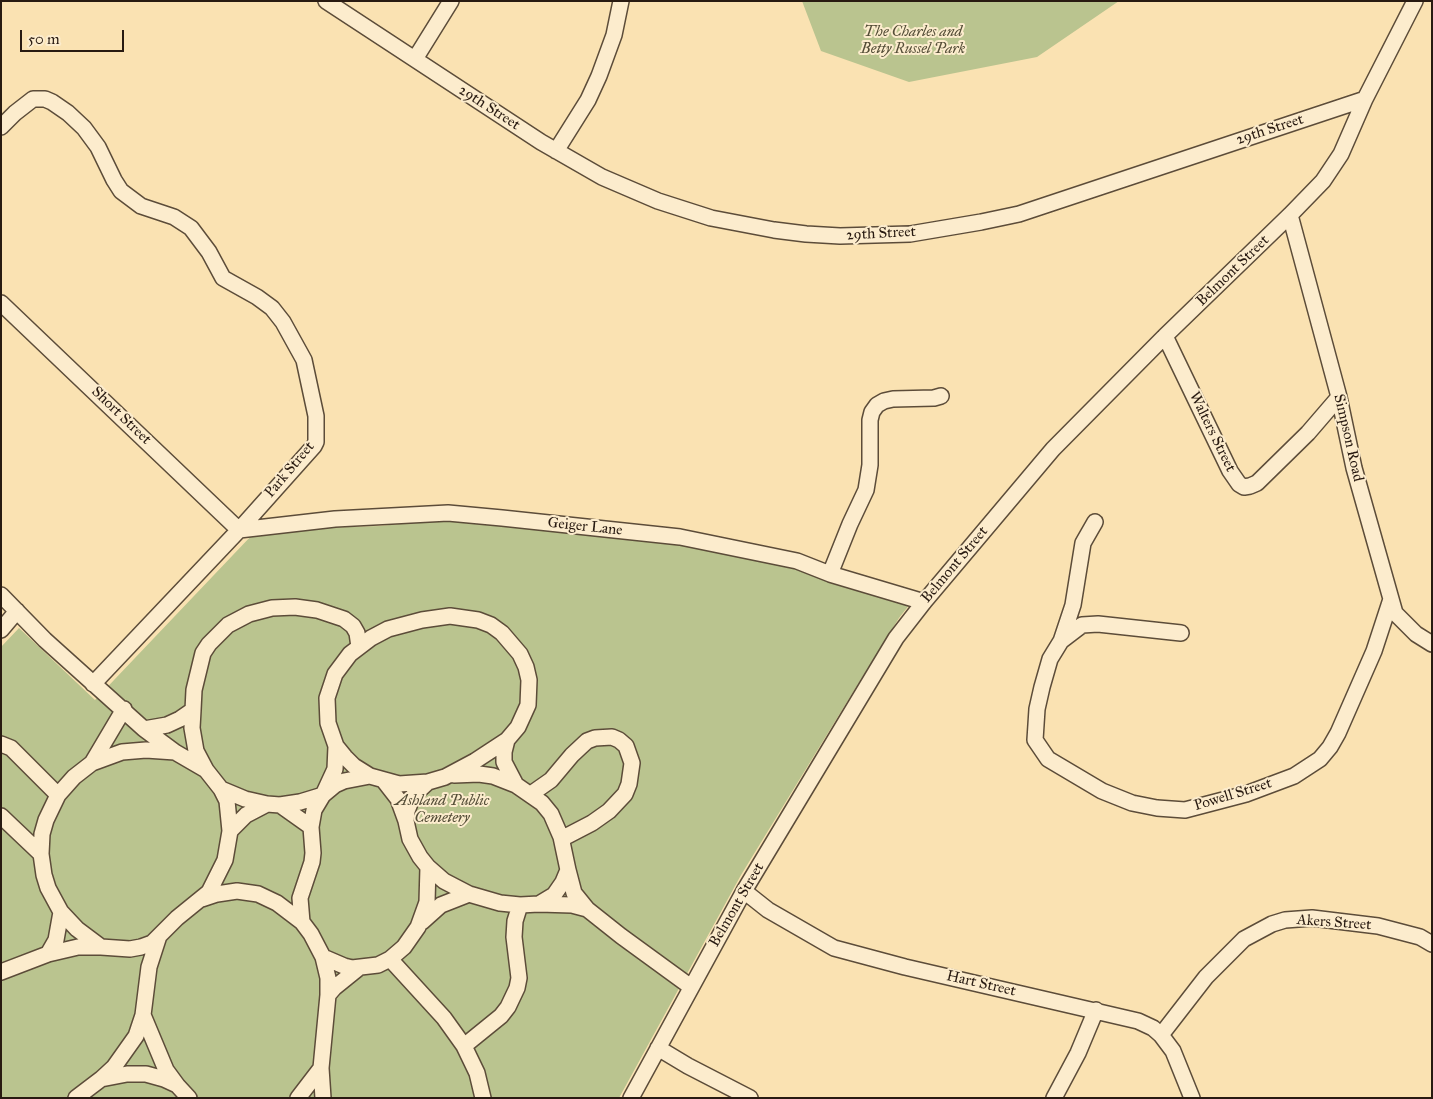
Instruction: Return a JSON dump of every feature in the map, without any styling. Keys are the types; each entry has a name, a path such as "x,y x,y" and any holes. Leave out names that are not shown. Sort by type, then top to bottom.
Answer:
{"street":[{"name":"29th Street","path":"326,1 556,151 602,177 628,189 711,218 806,234 886,236 939,230 1019,214 1365,99"},
{"path":"415,59 451,1"},
{"path":"556,151 588,100 599,76 614,34 621,1"},
{"path":"1365,99 1415,1"},
{"name":"Park Street","path":"1,127 33,99 45,99 68,113 84,128 98,147 121,191 141,206 174,217 191,228 209,252 223,278 257,297 272,308 283,322 304,360 316,416 316,442 238,530 93,684"},
{"name":"Belmont Street","path":"631,1098 744,890 896,638 1053,449 1165,336 1290,215 1322,181 1333,168 1341,154 1365,99"},
{"name":"Simpson Road","path":"1290,215 1339,397 1354,468 1395,613 1405,624 1432,644"},
{"name":"Short Street","path":"1,303 238,530"},
{"name":"Walters Street","path":"1165,336 1230,471 1239,484 1244,486 1257,483 1308,433 1339,397"},
{"path":"830,574 866,490 870,465 870,420 872,412 877,405 884,401 941,396"},
{"name":"Geiger Lane","path":"238,530 335,519 448,514 680,537 797,561 830,574 924,602"},
{"name":"Powell Street","path":"1095,522 1083,544 1072,605 1061,641 1050,660 1038,709 1036,740 1048,759 1102,791 1132,803 1157,808 1185,810 1246,794 1294,776 1320,759 1338,733 1374,651 1391,599"},
{"path":"1,595 45,640 144,729 175,752 206,770"},
{"path":"1,972 48,954 78,947 141,948 152,943 177,918 209,892 225,860 230,831 228,806 221,789 206,770 196,751 192,728 194,690 204,653 209,644 228,625 238,618 272,608 295,607 318,610 344,618 354,626 358,633 359,647"},
{"path":"1,630 18,611"},
{"path":"445,777 475,761 507,740 524,716 528,705 529,680 520,654 502,633 491,625 478,620 450,616 422,620 388,629 371,638 350,654 335,674 327,698 328,723 336,746 344,758 354,766 377,778 399,784 428,782 464,774 479,774 493,776 516,785 531,794 542,803 550,814 561,837 574,893 587,909 620,936 692,987"},
{"path":"1061,641 1082,625 1098,624 1182,633"},
{"path":"354,626 388,629"},
{"path":"92,763 124,710"},
{"path":"144,729 167,725 193,710"},
{"path":"531,794 552,780 572,754 587,741 595,738 612,737 626,746 632,763 630,784 625,794 609,811 592,823 567,836 561,837"},
{"path":"507,740 504,762 516,785"},
{"path":"1,744 11,748 58,795"},
{"path":"302,922 300,898 312,862 311,827 314,810 335,769 336,746"},
{"path":"101,947 77,929 61,912 48,888 41,854 42,834 46,820 58,795 74,777 92,763 122,752 146,750 175,752"},
{"path":"230,831 246,815 273,805 300,802 323,795 335,785 377,778"},
{"path":"377,778 398,799 410,839 428,867 444,881 469,894 500,903 572,905 587,909"},
{"path":"406,821 407,811 414,796 428,782"},
{"path":"221,789 245,799 273,805 311,827"},
{"path":"1,816 41,854"},
{"path":"418,927 427,902 428,867"},
{"path":"539,904 554,895 563,882 568,870"},
{"name":"Hart Street","path":"744,890 768,910 834,948 905,967 1138,1021 1153,1028 1172,1051 1192,1098"},
{"path":"201,899 236,891 258,894 277,903 302,922 311,934 323,957 328,978 321,1068 323,1098"},
{"path":"323,957 344,966 378,965 390,959 404,947 426,916 441,905 469,894"},
{"path":"464,1046 501,1016 518,988 519,978 514,937 515,921 520,905"},
{"path":"48,954 56,940 61,912"},
{"name":"Akers Street","path":"1160,1035 1206,977 1244,938 1272,924 1285,920 1312,918 1378,926 1420,937 1432,944"},
{"path":"76,1098 114,1067 136,1036 143,1015 149,967 159,936"},
{"path":"390,959 444,1018 464,1046 477,1073 482,1098"},
{"path":"328,996 334,988 360,967"},
{"path":"1054,1098 1078,1053 1096,1010"},
{"path":"143,1015 166,1070 189,1098"},
{"path":"658,1048 750,1098"},
{"path":"298,1098 321,1068"},
{"path":"101,1079 126,1074 146,1074 177,1085"}],"green space":[{"name":"The Charles and Betty Russel Park","path":"802,1 1119,1 1037,57 909,82 821,51"},
{"name":"Ashland Public Cemetery","path":"446,519 665,543 761,559 825,574 910,604 899,618 741,875 619,1098 1,1098 1,647 19,628 95,700 252,535 287,529 380,526"}]}
